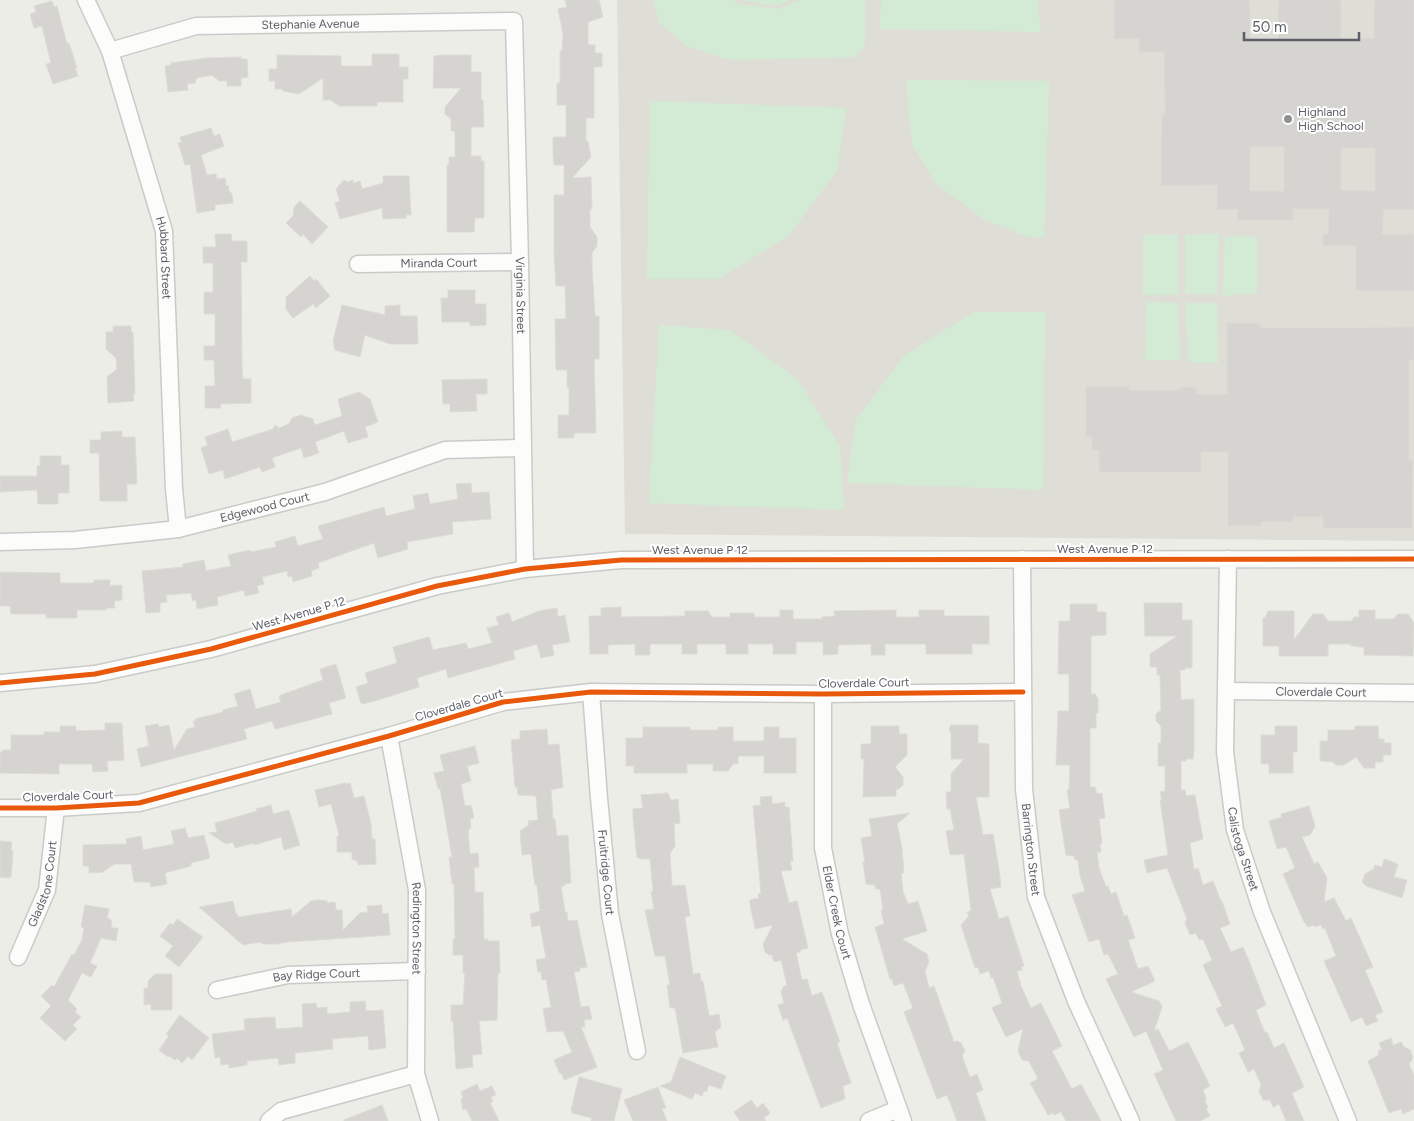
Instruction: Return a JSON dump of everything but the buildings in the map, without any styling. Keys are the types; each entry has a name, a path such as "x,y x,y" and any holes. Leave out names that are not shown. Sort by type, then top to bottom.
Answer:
{"street":[{"name":"Hubbard Street","path":"86,0 110,51 164,230 174,489 178,529"},
{"name":"Stephanie Avenue","path":"110,51 196,26 514,21"},
{"name":"Virginia Street","path":"514,21 525,569"},
{"name":"Miranda Court","path":"358,264 520,262"},
{"name":"Edgewood Court","path":"0,542 75,540 178,529 325,492 444,450 522,448"},
{"name":"Barrington Street","path":"1022,559 1024,789 1036,897 1076,1001 1131,1121"},
{"name":"Calistoga Street","path":"1228,559 1225,752 1235,830 1262,912 1348,1121"},
{"name":"West Avenue P 12","path":"0,683 95,674 153,662 211,649 437,586 525,569 621,560 1414,559"},
{"name":"Cloverdale Court","path":"1227,691 1414,693"},
{"name":"Cloverdale Court","path":"0,808 56,808 139,803 389,736 502,702 591,692 824,694 1023,692"},
{"name":"Fruitridge Court","path":"591,692 610,914 637,1051"},
{"name":"Elder Creek Court","path":"824,694 824,848 840,934 861,1004 901,1115"},
{"name":"Redington Street","path":"389,736 417,890 416,1074 430,1121"},
{"name":"Gladstone Court","path":"18,957 47,890 56,808"},
{"name":"Bay Ridge Court","path":"217,990 288,976 417,971"},
{"path":"269,1121 281,1111 416,1074"},
{"path":"869,1121 901,1115"}],"shaded area":[{"path":"617,0 1414,0 1414,541 625,534"}],"green space":[{"path":"653,0 731,0 740,4 779,9 800,0 865,0 865,45 855,57 729,60 685,45 659,22"},
{"path":"742,0 791,0 776,6"},
{"path":"881,0 1037,0 1041,32 880,29"},
{"path":"907,80 1049,81 1044,238 1026,236 985,220 936,184 913,146 908,110"},
{"path":"650,101 846,108 837,171 789,235 719,279 647,279"},
{"path":"1219,234 1217,295 1185,293 1185,235"},
{"path":"1143,235 1178,235 1178,295 1143,295"},
{"path":"1257,236 1257,293 1223,296 1225,237"},
{"path":"1147,302 1178,303 1180,360 1145,360"},
{"path":"1185,303 1217,303 1218,363 1189,362"},
{"path":"974,312 1045,312 1043,490 847,483 856,420 904,356"},
{"path":"659,325 730,330 797,379 840,446 844,510 649,503"}],"cycle path":[{"path":"0,683 95,674 211,649 437,586 525,569 621,560 1414,559"},
{"path":"0,808 56,808 139,803 389,736 503,702 591,692 823,694 1023,692"}],"place":[{"name":"Highland High School","path":"1288,119"}]}
